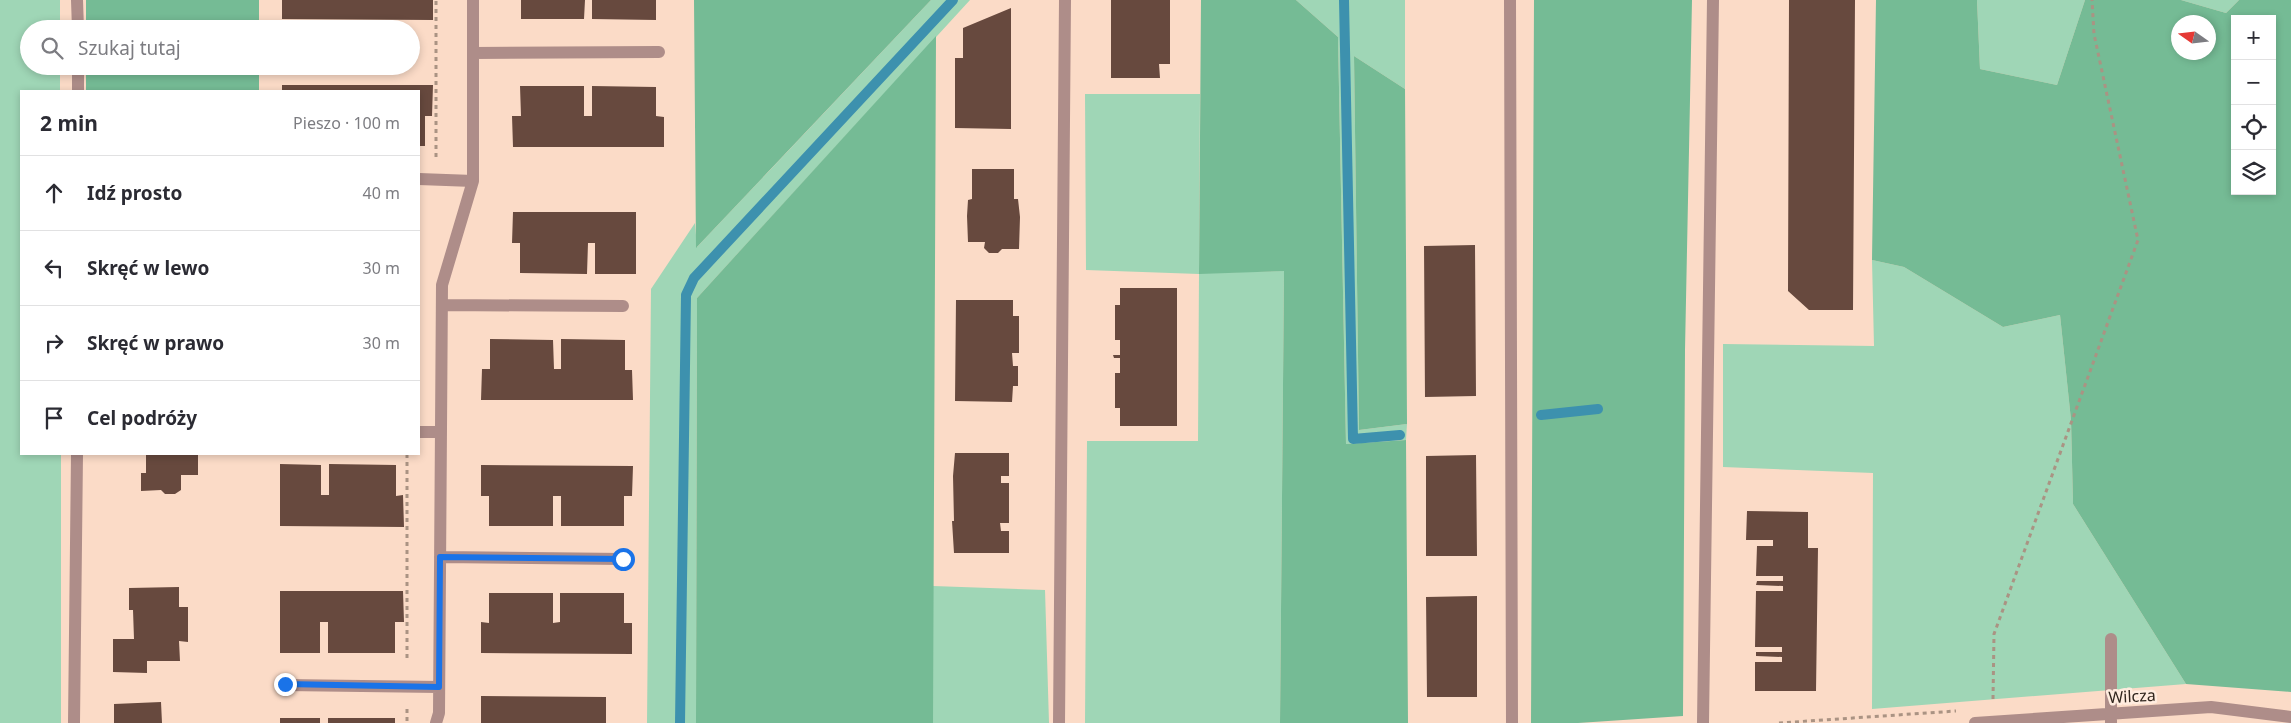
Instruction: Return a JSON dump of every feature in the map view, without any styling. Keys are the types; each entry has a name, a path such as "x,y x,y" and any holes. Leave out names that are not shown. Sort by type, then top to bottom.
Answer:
{"street":[{"path":"77,0 78,20"},
{"path":"439,720 442,285 473,181 473,0"},
{"path":"1059,723 1065,0"},
{"path":"1510,0 1512,723"},
{"path":"1703,723 1713,0"},
{"path":"473,53 659,52"},
{"path":"78,75 78,90"},
{"path":"420,179 473,181"},
{"path":"442,305 623,306"},
{"path":"420,432 441,432"},
{"path":"74,723 77,455"},
{"path":"440,557 623,559"},
{"path":"2110,639 2111,718"},
{"path":"285,684 439,687"},
{"name":"Wilcza","path":"1975,723 2111,718 2211,708 2291,717"}],"path":[{"path":"420,178 436,162 436,0"},
{"path":"1994,722 1994,634 2138,240 2094,34 2092,0"},
{"path":"406,455 407,723"}],"green space":[{"path":"0,0 60,0 60,20 20,20 20,75 60,75 60,90 20,90 20,455 61,455 61,723 0,723"},
{"path":"86,0 259,0 259,20 86,20"},
{"path":"694,0 931,0 696,248"},
{"path":"931,0 970,0 697,298 696,723 647,723 651,289 695,223 697,247"},
{"path":"1201,0 1296,0 1338,37 1346,444 1406,440 1408,723 1280,723 1284,271 1199,274"},
{"path":"1296,0 1405,0 1405,89 1354,56 1359,430 1407,424 1406,440 1346,444 1338,37"},
{"path":"1534,0 1692,0 1685,350 1683,716 1578,723 1531,723"},
{"path":"1876,0 1977,0 1980,69 2057,85 2085,0 2181,0 2226,13 2239,0 2291,0 2291,692 2186,684 2073,504 2071,420 2060,315 2003,327 1904,267 1872,260"},
{"path":"1977,0 2085,0 2057,85 1980,69"},
{"path":"2181,0 2239,0 2226,13"},
{"path":"936,36 933,723 696,723 697,298"},
{"path":"1354,56 1405,89 1407,424 1359,430"},
{"path":"86,75 259,75 259,90 86,90"},
{"path":"1085,94 1200,94 1199,273 1284,271 1280,723 1085,723 1087,441 1198,441 1199,274 1086,270"},
{"path":"1872,260 1904,267 2003,327 2060,315 2071,420 2073,504 2186,684 1872,709 1873,473 1723,467 1723,344 1874,346"},
{"path":"933,586 1045,590 1049,723 933,723"}],"building":[{"path":"282,0 433,0 433,20 282,19"},
{"path":"521,0 585,0 584,19 521,19"},
{"path":"592,0 656,0 656,20 592,19"},
{"path":"1111,0 1170,0 1170,64 1159,64 1160,78 1111,78"},
{"path":"1789,0 1855,0 1853,310 1809,310 1788,291"},
{"path":"1011,8 1011,129 955,128 955,58 963,58 963,28"},
{"path":"282,85 433,85 432,116 425,116 425,146 420,146 420,90 282,90"},
{"path":"520,86 584,86 584,116 592,116 592,86 656,87 656,116 664,117 664,147 513,147 512,116 521,116"},
{"path":"972,169 1014,169 1014,199 1018,199 1020,217 1019,249 1002,249 998,253 989,253 984,248 985,242 968,242 967,216 968,200 972,199"},
{"path":"513,212 636,212 636,274 595,274 595,243 588,243 587,274 520,273 520,243 512,243"},
{"path":"1475,245 1476,396 1425,397 1424,246"},
{"path":"1120,288 1177,288 1177,426 1120,426 1120,408 1115,408 1115,373 1120,373 1120,358 1114,358 1113,355 1120,355 1120,340 1115,340 1115,305 1120,305"},
{"path":"956,300 1013,300 1013,316 1019,316 1019,353 1012,353 1013,366 1018,366 1018,386 1013,386 1012,402 955,401"},
{"path":"490,339 553,340 554,369 561,369 561,339 625,340 625,370 632,370 633,400 481,400 482,369 490,369"},
{"path":"955,453 1009,453 1009,476 1001,476 1001,483 1009,483 1009,523 1000,523 1001,531 1009,531 1009,553 954,553 952,521 954,521 953,476"},
{"path":"146,455 198,455 198,475 181,475 181,490 175,494 165,494 161,490 141,491 141,473 146,473"},
{"path":"1476,455 1477,556 1426,556 1426,456"},
{"path":"280,464 321,465 321,495 329,495 329,464 396,465 396,496 403,495 404,527 280,526"},
{"path":"481,465 633,466 632,496 624,496 624,526 561,526 561,496 553,496 553,526 489,526 489,496 481,496"},
{"path":"1747,511 1808,512 1808,548 1818,548 1816,691 1755,691 1755,662 1782,662 1782,657 1756,656 1756,652 1782,652 1782,647 1755,647 1756,591 1783,591 1783,586 1756,585 1757,581 1783,581 1783,576 1756,576 1757,546 1773,546 1773,540 1746,540"},
{"path":"179,587 179,607 188,607 188,642 179,641 180,661 147,661 147,673 113,672 113,639 134,639 133,610 129,610 129,588"},
{"path":"280,591 403,591 404,622 395,622 395,653 328,653 328,622 320,622 320,653 280,653"},
{"path":"489,593 553,593 553,623 560,622 560,593 624,593 624,623 632,623 632,654 481,653 481,622 489,623"},
{"path":"1477,596 1477,697 1427,697 1426,597"},
{"path":"481,696 606,697 606,723 481,723"},
{"path":"161,702 162,723 114,723 114,704"},
{"path":"280,718 320,718 320,723 280,723"},
{"path":"328,718 395,718 395,723 328,723"}],"waterway":[{"path":"680,723 686,295 694,278 953,0"},
{"path":"1344,0 1353,439 1400,435"},
{"path":"1541,415 1598,409"}],"route":[{"path":"285,684 439,687 440,557 623,559"}]}
